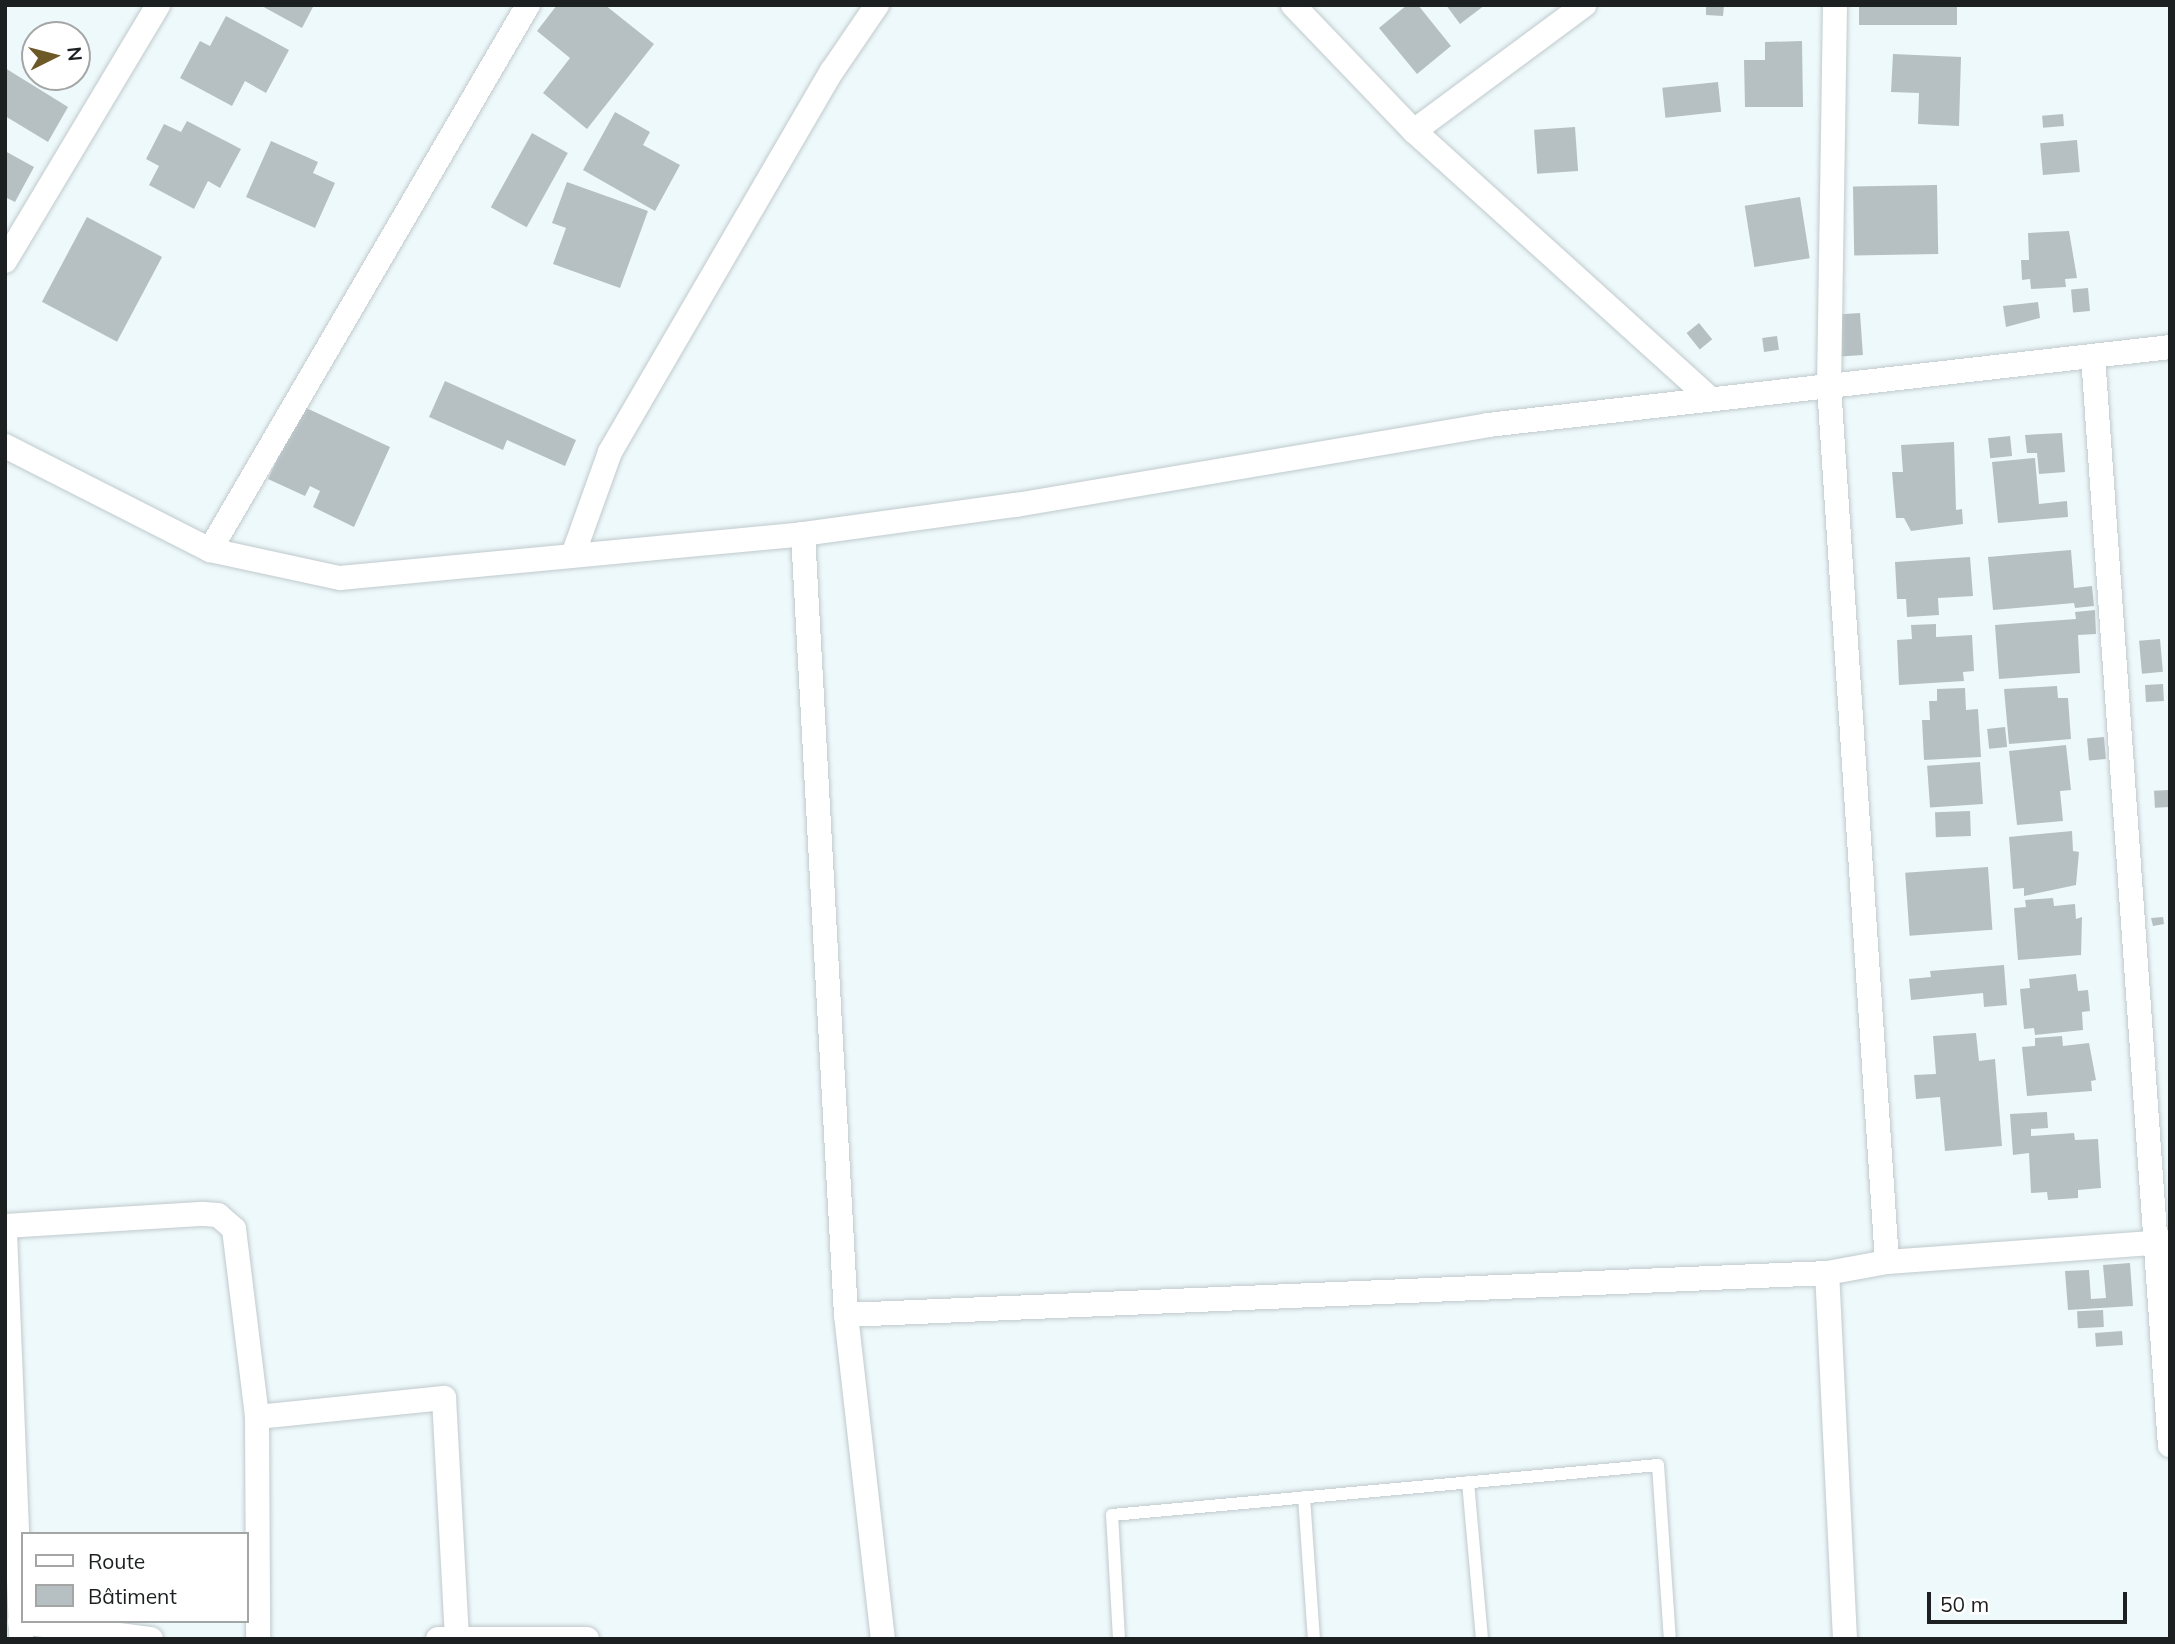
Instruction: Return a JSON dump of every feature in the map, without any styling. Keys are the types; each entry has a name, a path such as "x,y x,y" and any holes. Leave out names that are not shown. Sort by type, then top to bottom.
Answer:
{"street":[{"path":"5,261 158,5"},
{"path":"210,550 528,5"},
{"path":"573,555 610,452 832,71 877,5"},
{"path":"1293,5 1414,131 1709,398"},
{"path":"1414,131 1584,5"},
{"path":"1835,5 1829,386 1886,1262"},
{"path":"5,446 210,550 340,578 803,534 1016,505 1488,425 2170,347"},
{"path":"2093,356 2162,1243 2170,1445"},
{"path":"803,534 846,1315 883,1639"},
{"path":"5,1226 218,1215 234,1229 257,1417 258,1639"},
{"path":"5,1232 20,1631 151,1639"},
{"path":"846,1315 1827,1273 1886,1262 2162,1243"},
{"path":"1827,1273 1845,1639"},
{"path":"257,1417 444,1398 457,1639"},
{"path":"438,1639 587,1639"}],"lane":[{"path":"1119,1639 1112,1515 1658,1465 1670,1639"},
{"path":"1468,1482 1482,1639"},
{"path":"1304,1497 1314,1639"}],"building":[{"path":"260,5 314,5 302,28"},
{"path":"557,5 605,5 654,44 587,129 543,93 570,58 537,31"},
{"path":"1407,5 1418,5 1451,46 1417,74 1379,28"},
{"path":"1446,5 1485,5 1460,24"},
{"path":"1706,5 1724,5 1723,16 1706,15"},
{"path":"1859,5 1957,5 1957,25 1859,25"},
{"path":"226,16 289,50 266,93 245,81 232,106 180,78 200,41 210,46"},
{"path":"1802,41 1803,107 1745,107 1744,60 1765,60 1765,42"},
{"path":"1893,54 1961,57 1959,126 1918,124 1919,93 1891,92"},
{"path":"5,68 21,78 21,91 42,91 68,107 48,142 5,116"},
{"path":"1718,82 1721,112 1665,118 1662,88"},
{"path":"615,112 650,132 643,145 680,165 655,211 583,170"},
{"path":"2063,114 2064,126 2043,128 2042,116"},
{"path":"187,121 241,149 220,188 208,181 194,209 149,185 159,166 146,159 164,124 181,132"},
{"path":"1575,127 1578,171 1537,174 1534,130"},
{"path":"532,133 568,153 527,227 491,207"},
{"path":"2077,140 2080,172 2043,175 2040,143"},
{"path":"271,141 318,162 313,173 335,183 315,228 246,197"},
{"path":"5,151 34,167 15,202 5,197"},
{"path":"567,182 648,211 620,288 553,264 566,228 552,223"},
{"path":"1937,185 1938,254 1854,255 1853,186"},
{"path":"1800,197 1810,258 1754,267 1745,206"},
{"path":"87,217 162,257 117,342 42,302"},
{"path":"2069,231 2077,278 2065,279 2066,287 2031,289 2030,279 2022,280 2021,260 2029,260 2028,233"},
{"path":"2088,288 2090,311 2073,312 2071,289"},
{"path":"2038,302 2040,318 2006,327 2003,306"},
{"path":"1860,313 1863,355 1840,357 1837,315"},
{"path":"1699,323 1712,339 1700,349 1687,333"},
{"path":"1777,336 1779,350 1764,352 1762,338"},
{"path":"445,381 576,440 565,466 507,440 503,450 429,417"},
{"path":"302,406 390,447 354,527 313,507 320,491 310,486 305,496 268,479"},
{"path":"2062,433 2065,472 2039,474 2037,453 2027,453 2025,435"},
{"path":"2010,436 2012,456 1990,458 1988,438"},
{"path":"1954,442 1956,510 1962,509 1963,524 1911,531 1904,518 1896,518 1892,472 1903,472 1901,445"},
{"path":"2035,458 2039,504 2067,501 2068,517 1998,523 1992,462"},
{"path":"2071,550 2074,588 2092,586 2094,606 2075,608 2074,603 1993,610 1988,557"},
{"path":"1970,557 1973,596 1938,598 1939,615 1907,617 1906,599 1897,599 1895,562"},
{"path":"2095,610 2096,634 2078,635 2080,673 1999,679 1995,625 2076,619 2075,612"},
{"path":"1936,624 1936,637 1972,635 1974,671 1963,672 1964,681 1899,685 1897,640 1912,639 1911,625"},
{"path":"2160,639 2163,672 2142,674 2139,641"},
{"path":"2163,684 2164,701 2146,702 2145,685"},
{"path":"2057,686 2058,698 2068,698 2071,739 2009,744 2004,689"},
{"path":"1965,688 1966,710 1978,709 1981,757 1924,760 1922,720 1930,720 1929,701 1937,701 1937,689"},
{"path":"2005,727 2007,747 1989,749 1987,729"},
{"path":"2104,737 2106,759 2089,760 2087,738"},
{"path":"2066,745 2071,790 2060,791 2063,821 2017,825 2009,751"},
{"path":"1980,762 1983,804 1930,808 1927,766"},
{"path":"2169,790 2170,807 2155,808 2154,791"},
{"path":"1970,811 1971,836 1936,837 1935,812"},
{"path":"2072,831 2073,851 2079,852 2076,885 2024,896 2024,888 2013,889 2009,837"},
{"path":"1988,867 1992,930 1910,936 1905,873"},
{"path":"2053,898 2054,906 2075,904 2076,919 2082,917 2081,955 2018,960 2014,908 2026,907 2025,900"},
{"path":"2163,917 2164,924 2153,926 2151,918"},
{"path":"2004,965 2007,1005 1984,1007 1983,993 1911,1000 1909,979 1931,977 1930,971"},
{"path":"2076,974 2078,991 2088,990 2090,1011 2082,1012 2083,1030 2035,1035 2034,1028 2024,1029 2020,989 2030,988 2029,979"},
{"path":"1976,1033 1979,1061 1995,1059 2002,1146 1945,1151 1940,1097 1916,1099 1914,1075 1936,1074 1933,1036"},
{"path":"2062,1036 2063,1046 2089,1043 2096,1080 2091,1081 2092,1091 2027,1096 2022,1047 2035,1046 2035,1038"},
{"path":"2047,1112 2048,1128 2031,1129 2031,1136 2074,1133 2075,1140 2098,1139 2101,1188 2078,1190 2078,1198 2048,1200 2047,1192 2031,1193 2029,1153 2013,1155 2010,1114"},
{"path":"2130,1263 2133,1306 2068,1310 2065,1271 2089,1270 2091,1299 2106,1298 2103,1265"},
{"path":"2103,1310 2104,1327 2078,1328 2077,1311"},
{"path":"2122,1331 2123,1345 2096,1347 2095,1333"}]}
